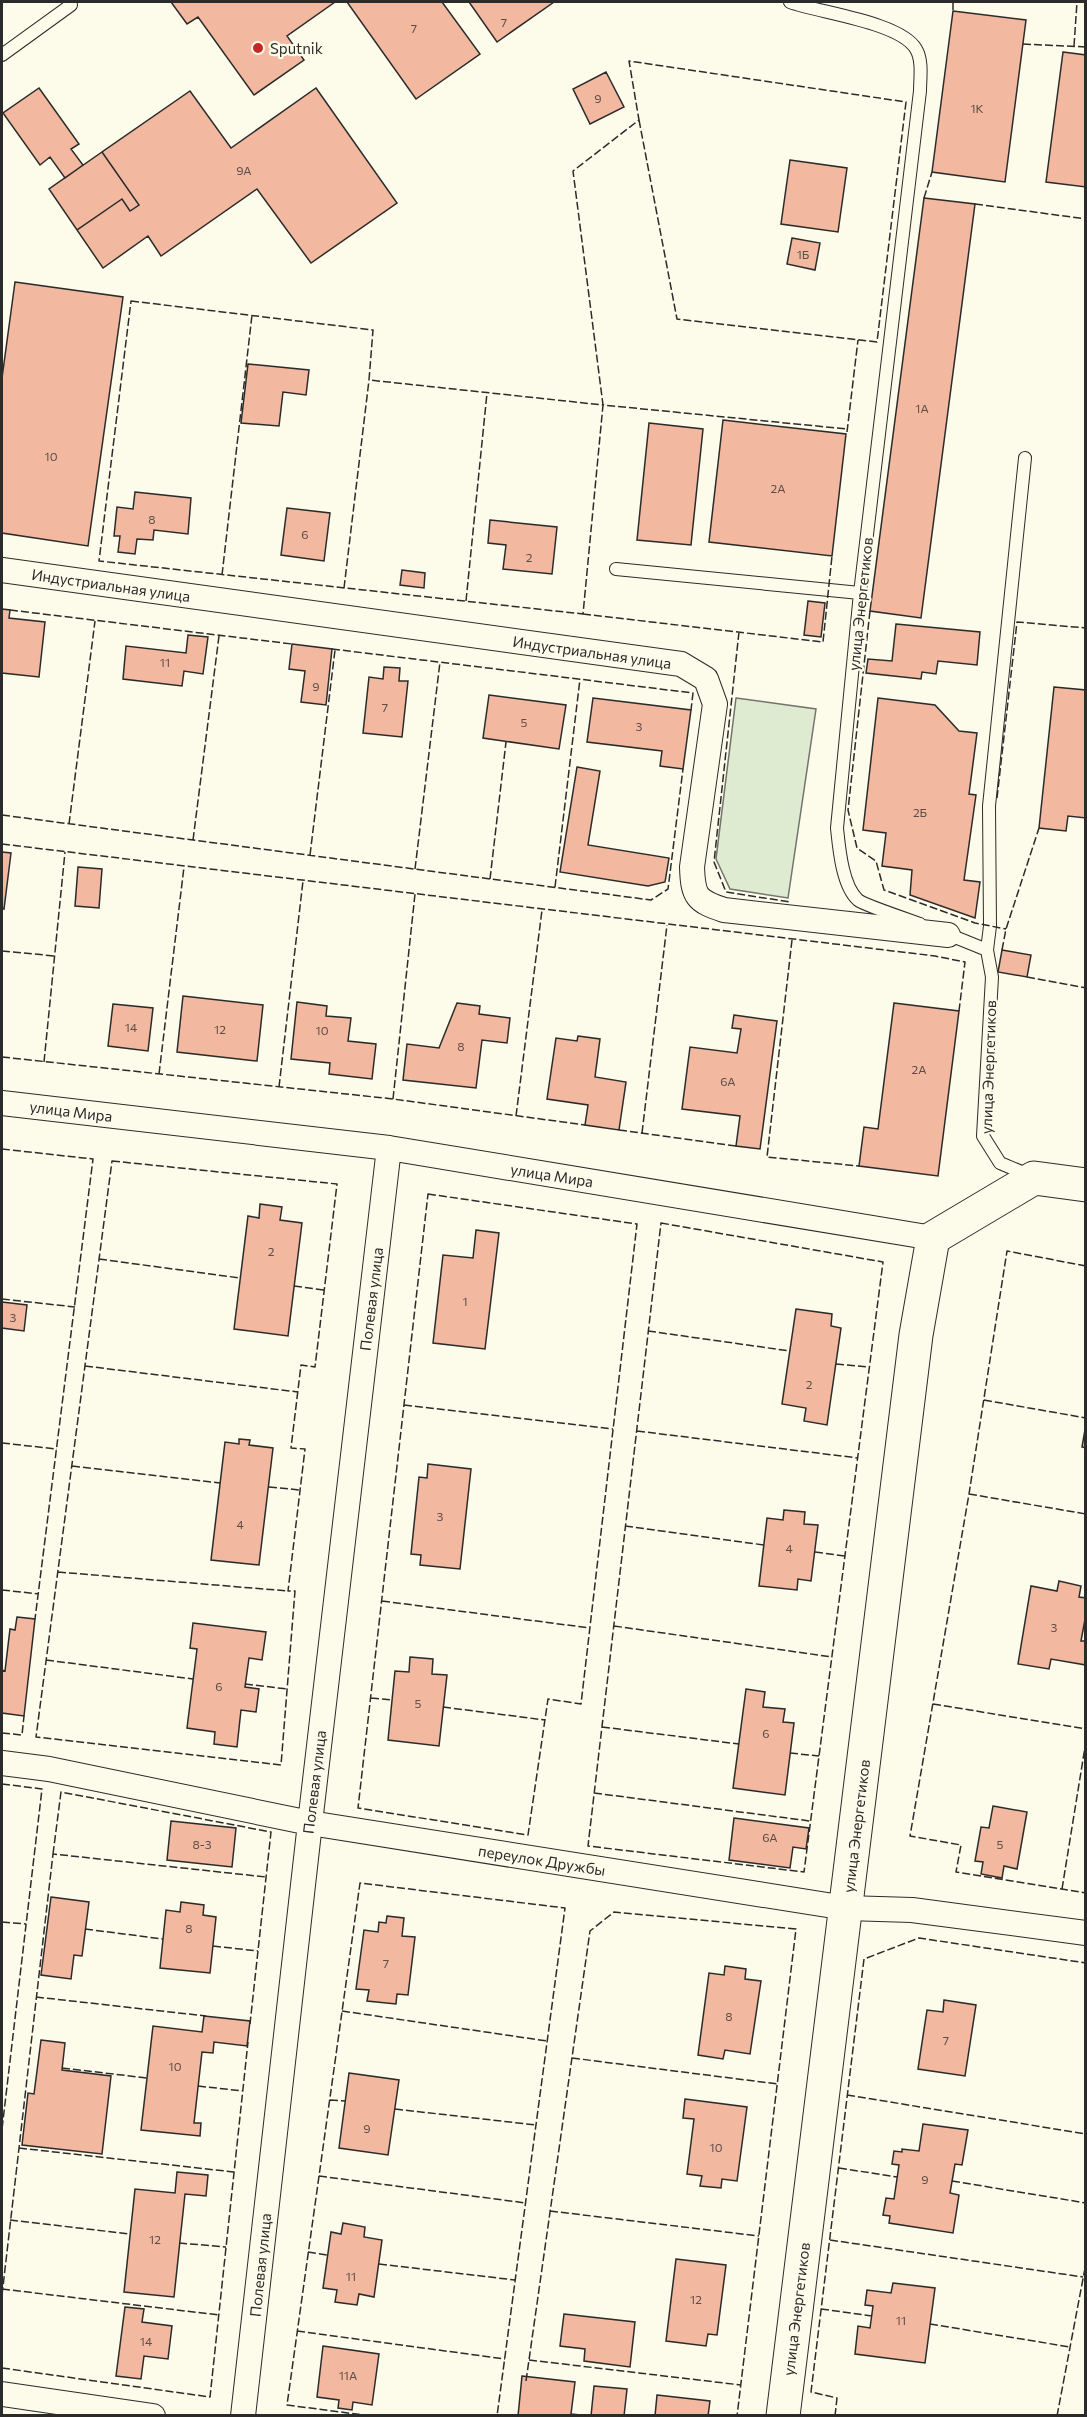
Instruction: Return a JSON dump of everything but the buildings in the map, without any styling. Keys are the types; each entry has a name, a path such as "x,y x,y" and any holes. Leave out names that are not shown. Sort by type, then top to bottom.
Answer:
{"street":[{"name":"Индустриальная улица","path":"2,570 681,664 706,679 715,704 692,867 692,884 697,897 709,905 724,910 948,934"},
{"name":"улица Мира","path":"2,1103 389,1148 933,1238"},
{"name":"Полевая улица","path":"243,2415 389,1148"},
{"path":"933,1238 1034,1178 1086,1185"},
{"name":"улица Энергетиков","path":"783,2415 916,1335 933,1238"},
{"name":"переулок Дружбы","path":"2,1763 49,1769 310,1823 846,1908 912,1910 1086,1933"},
{"path":"2,2394 153,2415"}],"lane":[{"path":"2,55 71,5 69,2"},
{"name":"улица Энергетиков","path":"790,2 888,28 906,38 916,49 921,65 920,91 860,593 837,828 839,854 845,877 858,900 987,950 992,977 983,1136 1000,1163 1034,1178"},
{"path":"987,950 990,926 989,806 1025,458"},
{"path":"616,569 860,593"}],"green space":[{"path":"736,698 816,709 788,898 730,889 716,859"}],"fence":[{"path":"953,2 953,11"},
{"path":"1074,46 1077,2"},
{"path":"1023,44 1086,47"},
{"path":"639,120 677,319 877,342 906,102 629,61 639,120 573,171 603,405 847,429"},
{"path":"924,198 932,172"},
{"path":"975,204 1086,219"},
{"path":"131,301 373,330 369,380 603,405 583,614 99,561 131,301"},
{"path":"222,575 252,315"},
{"path":"847,432 858,340"},
{"path":"344,588 369,380"},
{"path":"466,601 487,393"},
{"path":"583,614 823,642 832,556"},
{"path":"10,610 292,644"},
{"path":"870,611 848,810 857,848 876,861 884,890 975,923 1006,929"},
{"path":"69,824 95,621"},
{"path":"997,798 1017,622 1086,628"},
{"path":"739,632 714,862 726,892 790,902"},
{"path":"193,840 219,636"},
{"path":"332,649 693,693 691,710"},
{"path":"310,855 335,650"},
{"path":"415,869 440,662"},
{"path":"555,887 580,679"},
{"path":"490,879 506,742"},
{"path":"2,815 651,900 668,889 683,769"},
{"path":"1002,950 1006,929 1039,828"},
{"path":"2,844 935,956 965,962 959,1011"},
{"path":"44,1062 65,852"},
{"path":"159,1074 184,867"},
{"path":"279,1087 303,881"},
{"path":"393,1099 415,894"},
{"path":"516,1116 542,910"},
{"path":"642,1133 667,925"},
{"path":"792,940 767,1157 859,1166"},
{"path":"2,951 55,956"},
{"path":"1027,977 1086,988"},
{"path":"2,1057 393,1099 585,1125"},
{"path":"619,1130 736,1146"},
{"path":"2,1149 93,1159 35,1619"},
{"path":"112,1161 337,1184 315,1367 301,1365 291,1448 305,1449 288,1591 295,1591 281,1765 36,1737 112,1161"},
{"path":"428,1194 637,1224 581,1704 548,1699 528,1835 358,1808 428,1194"},
{"path":"661,1223 883,1262 804,1872 588,1846 661,1223"},
{"path":"1086,1266 1007,1251 969,1494 910,1836 961,1845 956,1872 1086,1893"},
{"path":"99,1259 240,1278"},
{"path":"294,1286 324,1290"},
{"path":"2,1299 75,1307"},
{"path":"648,1331 790,1351"},
{"path":"836,1364 869,1367"},
{"path":"85,1366 298,1392"},
{"path":"984,1400 1086,1418"},
{"path":"404,1405 613,1429"},
{"path":"637,1431 858,1458"},
{"path":"2,1443 57,1449"},
{"path":"72,1466 220,1483"},
{"path":"269,1487 300,1490"},
{"path":"969,1494 1086,1514"},
{"path":"625,1526 764,1545"},
{"path":"815,1552 845,1556"},
{"path":"58,1572 288,1591"},
{"path":"2,1590 39,1594"},
{"path":"382,1601 590,1628"},
{"path":"614,1626 832,1657"},
{"path":"46,1660 193,1679"},
{"path":"245,1684 287,1689"},
{"path":"371,1698 392,1700"},
{"path":"933,1704 1086,1729"},
{"path":"443,1707 545,1720"},
{"path":"2,1733 22,1735 24,1716"},
{"path":"602,1727 739,1744"},
{"path":"1062,1889 1086,1741"},
{"path":"790,1753 819,1756"},
{"path":"2,1784 42,1789 2,2129"},
{"path":"53,1854 61,1792 271,1832 250,2024"},
{"path":"594,1793 810,1821"},
{"path":"2,2295 53,1854 266,1877"},
{"path":"371,2416 287,2405 360,1883 565,1908 497,2416"},
{"path":"526,2381 590,1931 614,1912 796,1929 737,2416"},
{"path":"2,1922 26,1924"},
{"path":"85,1929 163,1939"},
{"path":"835,2416 837,2398 811,2392 864,1959 919,1938 1086,1963"},
{"path":"213,1946 258,1951"},
{"path":"36,1997 206,2016"},
{"path":"342,2011 547,2041"},
{"path":"2,2368 210,2397 248,2042"},
{"path":"572,2058 778,2084"},
{"path":"62,2068 147,2078"},
{"path":"198,2086 243,2091"},
{"path":"847,2095 1086,2134"},
{"path":"330,2100 346,2101"},
{"path":"395,2109 536,2125"},
{"path":"19,2148 234,2172"},
{"path":"839,2168 897,2177"},
{"path":"319,2176 526,2203"},
{"path":"952,2181 1086,2203"},
{"path":"550,2211 759,2236"},
{"path":"10,2220 130,2234"},
{"path":"830,2240 1083,2277"},
{"path":"179,2243 226,2247"},
{"path":"308,2252 327,2255"},
{"path":"1057,2416 1086,2263"},
{"path":"379,2264 515,2280"},
{"path":"2,2289 219,2315"},
{"path":"821,2309 872,2316"},
{"path":"930,2324 1070,2347"},
{"path":"297,2331 505,2359"},
{"path":"529,2360 741,2385"}],"place":[{"name":"Sputnik","path":"258,48"}]}
